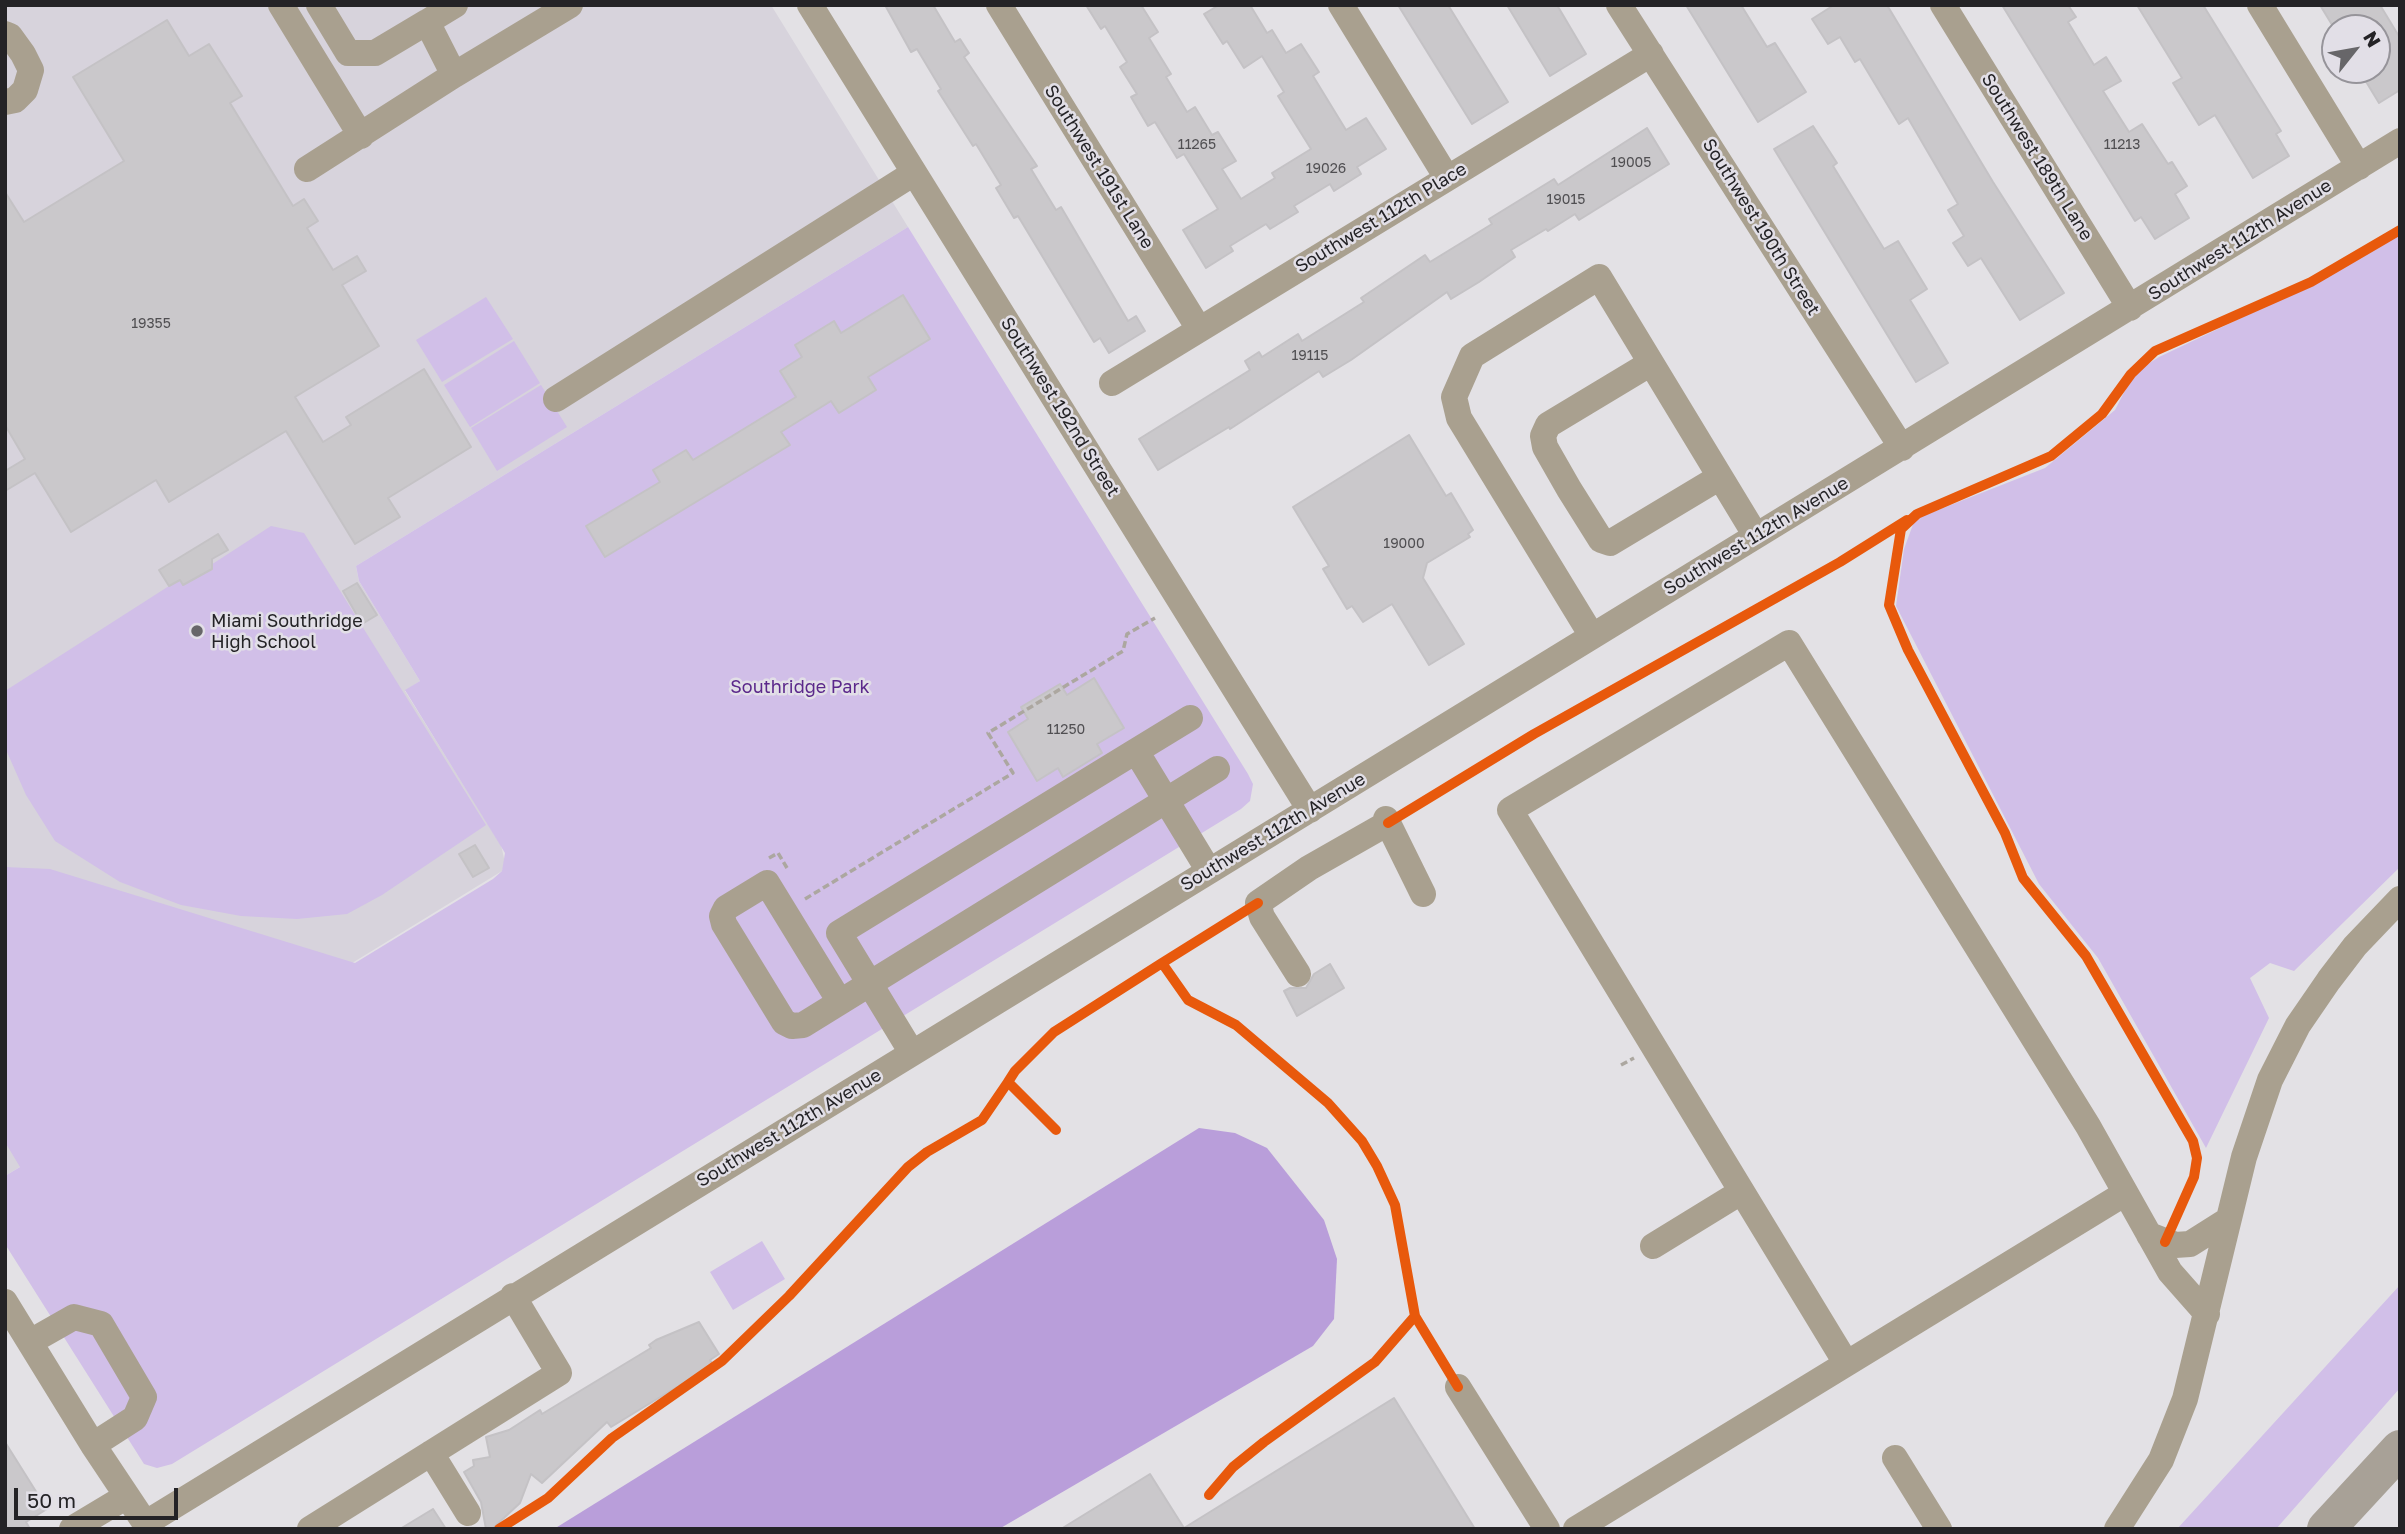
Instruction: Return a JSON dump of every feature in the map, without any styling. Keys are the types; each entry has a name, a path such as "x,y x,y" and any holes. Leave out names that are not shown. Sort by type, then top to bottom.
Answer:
{"highway":[{"path":"2326,1529 2396,1450"}],"street":[{"path":"281,5 361,136"},
{"path":"307,169 570,5"},
{"name":"Southwest 192nd Street","path":"810,5 1310,810"},
{"name":"Southwest 191st Lane","path":"999,5 1199,329"},
{"path":"1340,5 1447,178"},
{"name":"Southwest 190th Street","path":"1619,5 1902,448"},
{"name":"Southwest 189th Lane","path":"1943,5 2130,308"},
{"path":"2260,5 2360,167"},
{"path":"321,6 348,53 361,55 375,53 445,10 454,75"},
{"path":"5,34 10,36 23,54 31,70 25,90 15,100 5,102"},
{"name":"Southwest 112th Place","path":"1112,383 1651,54"},
{"name":"Southwest 112th Avenue","path":"147,1526 513,1296 2400,141"},
{"path":"556,399 914,173"},
{"path":"1592,636 1459,418 1454,397 1472,356 1599,276 1756,536"},
{"path":"1651,363 1549,425 1543,436 1545,447 1569,489 1601,540 1610,543 1720,477"},
{"path":"1846,1363 1510,810 1789,643 2088,1126 2170,1272 2207,1314"},
{"path":"808,952 1190,718"},
{"path":"1136,751 1209,871"},
{"path":"840,1002 767,883 726,908 722,916 724,924 784,1021 792,1026 803,1025 1217,769"},
{"path":"1298,974 1262,917 1258,903 1309,867 1387,821 1423,894"},
{"path":"2117,1529 2161,1460 2175,1427 2207,1314 2255,1118 2284,1050 2337,968 2400,899"},
{"path":"839,933 912,1053"},
{"path":"1653,1245 1741,1192"},
{"path":"1576,1529 2124,1194"},
{"path":"2149,1235 2175,1245 2190,1244 2228,1220"},
{"path":"310,1529 559,1373 513,1296"},
{"path":"5,1302 93,1445 147,1526"},
{"path":"30,1342 74,1317 101,1324 144,1396 135,1418 93,1445"},
{"path":"1458,1387 1547,1529"},
{"path":"431,1453 468,1513"},
{"path":"1895,1458 1939,1529"},
{"path":"72,1529 127,1496"}],"path":[{"path":"799,888 806,900 1013,773 989,733 1123,651 1127,634 1155,618"},
{"path":"761,863 778,853 792,877"}],"shaded area":[{"name":"Miami Southridge High School","path":"771,5 908,227 356,566 359,581 420,681 405,691 501,845 505,863 502,871 5,1176 5,6"},
{"path":"1199,1128 1235,1133 1267,1148 1324,1220 1337,1259 1334,1319 1313,1346 999,1529 554,1529"}],"green space":[{"name":"Southridge Park","path":"908,227 1248,774 1253,784 1250,801 172,1464 157,1468 144,1464 5,1244 5,1176 20,1167 5,1142 5,867 50,869 355,963 493,879 502,871 505,853 405,690 420,681 359,581 356,566"},
{"path":"2400,234 2400,867 2294,971 2270,963 2250,978 2269,1018 2206,1148 2098,958 2039,884 1896,606 1904,549 1915,519 2045,468 2115,410 2134,373 2159,357 2321,280"},
{"path":"486,297 513,339 442,382 416,340"},
{"path":"514,341 540,383 470,427 444,385"},
{"path":"541,385 567,427 497,471 471,428"},
{"path":"271,526 304,533 486,825 382,895 347,914 297,919 241,916 181,905 120,882 55,841 26,795 7,752 5,691 169,586 214,563"},
{"path":"762,1241 785,1279 733,1310 710,1272"},
{"path":"2400,1285 2400,1388 2276,1529 2177,1529"}],"building":[{"path":"885,5 933,5 955,42 960,39 969,53 964,57 1037,166 1031,169 1056,210 1061,207 1128,321 1136,316 1145,331 1109,353 1100,338 1094,342 1018,216 1014,218 996,188 1001,185 976,144 973,146 938,91 941,89 917,49 911,52"},
{"path":"1086,5 1141,5 1158,32 1149,38 1171,74 1166,77 1187,112 1195,107 1212,135 1218,132 1236,161 1222,169 1241,199 1275,178 1272,173 1311,149 1278,96 1284,92 1262,56 1244,68 1227,41 1223,44 1204,14 1219,5 1250,5 1267,33 1272,30 1286,53 1301,44 1319,72 1313,76 1346,130 1366,118 1386,149 1357,167 1361,174 1334,191 1330,184 1294,206 1298,212 1270,229 1266,224 1230,246 1233,251 1206,268 1183,230 1218,209 1184,154 1177,158 1155,122 1148,126 1131,97 1137,94 1120,67 1127,62 1105,26 1101,29"},
{"path":"1398,5 1448,5 1508,102 1472,124"},
{"path":"1507,5 1557,5 1586,54 1550,76"},
{"path":"1686,5 1741,5 1767,47 1775,43 1806,92 1758,122"},
{"path":"1834,5 1887,5 1993,182 2064,293 2020,320 1981,258 1968,266 1953,243 1964,236 1948,210 1958,204 1908,118 1899,124 1860,59 1855,62 1840,37 1828,44 1812,19"},
{"path":"2002,5 2068,5 2076,17 2068,22 2094,65 2106,57 2121,81 2103,91 2129,132 2142,124 2168,164 2172,162 2187,186 2175,194 2189,218 2155,239 2141,217 2135,221"},
{"path":"2137,5 2203,5 2281,131 2276,134 2289,156 2253,178 2215,115 2199,125 2173,83 2182,78"},
{"path":"2320,5 2380,5 2385,14 2325,14"},
{"path":"167,20 189,56 209,44 242,96 230,103 293,206 304,199 318,221 307,228 333,270 357,256 366,271 342,285 379,346 295,397 323,442 351,425 346,417 424,369 471,447 388,498 400,517 355,544 286,431 169,502 156,480 71,532 35,473 5,491 5,471 25,459 5,425 5,192 24,222 124,161 73,77"},
{"path":"2391,23 2400,38 2400,90 2379,103 2367,84 2391,84"},
{"path":"1813,126 1837,163 1833,166 1884,249 1898,241 1927,289 1910,300 1948,363 1916,382 1774,149"},
{"path":"1647,128 1669,164 1579,220 1575,214 1548,231 1546,229 1511,250 1515,257 1479,282 1451,299 1447,292 1351,360 1323,377 1319,371 1230,429 1229,427 1158,470 1139,439 1250,370 1245,361 1259,352 1262,357 1298,334 1302,341 1364,302 1361,298 1425,255 1430,262 1492,224 1489,219 1554,179 1558,185"},
{"path":"903,295 930,339 868,377 876,390 839,413 831,401 781,432 790,445 605,557 586,526 660,482 653,470 686,450 693,460 796,397 780,371 802,357 795,345 834,321 841,333"},
{"path":"1409,435 1446,496 1451,493 1473,530 1468,534 1470,537 1427,563 1423,578 1464,644 1429,665 1392,604 1363,622 1352,606 1347,609 1323,569 1329,566 1293,507"},
{"path":"218,534 228,550 212,559 212,569 183,585 180,580 169,586 159,570"},
{"path":"357,583 377,615 362,624 343,591"},
{"path":"1094,678 1124,728 1097,744 1102,753 1063,777 1058,768 1037,781 1008,732 1028,719 1021,707 1060,684 1067,695"},
{"path":"475,845 489,868 473,877 459,854"},
{"path":"1330,964 1344,988 1297,1016 1284,991 1290,988 1306,988 1314,974"},
{"path":"699,1322 719,1354 710,1360 713,1365 611,1427 607,1422 542,1483 531,1474 520,1503 492,1529 486,1529 481,1502 464,1472 474,1466 473,1460 490,1457 486,1437 509,1430 540,1410 542,1414 651,1348 649,1345 656,1340"},
{"path":"1394,1398 1475,1529 1061,1529 1150,1474 1184,1528"},
{"path":"5,1442 47,1509 26,1522 30,1529 5,1529"},
{"path":"433,1509 446,1529 400,1529"}],"cycle path":[{"path":"2165,1242 2194,1177 2197,1158 2193,1141 2086,956 2023,878 2005,833 1908,650 1889,605 1901,529 1917,514 2051,456 2102,414 2131,374 2155,351 2311,282 2400,230"},
{"path":"1388,823 1534,734 1840,562 1907,520"},
{"path":"1258,903 1162,963 1188,1000 1236,1025 1328,1103 1362,1141 1395,1205 1415,1316 1458,1387"},
{"path":"1056,1130 1008,1082 1015,1071 1054,1032 1162,963"},
{"path":"499,1529 548,1498 612,1438 722,1361 789,1296 908,1167 927,1152 982,1120 1008,1082"},
{"path":"1209,1495 1233,1467 1264,1442 1375,1362 1415,1316"}],"place":[{"name":"Miami Southridge High School","path":"197,631"}]}
